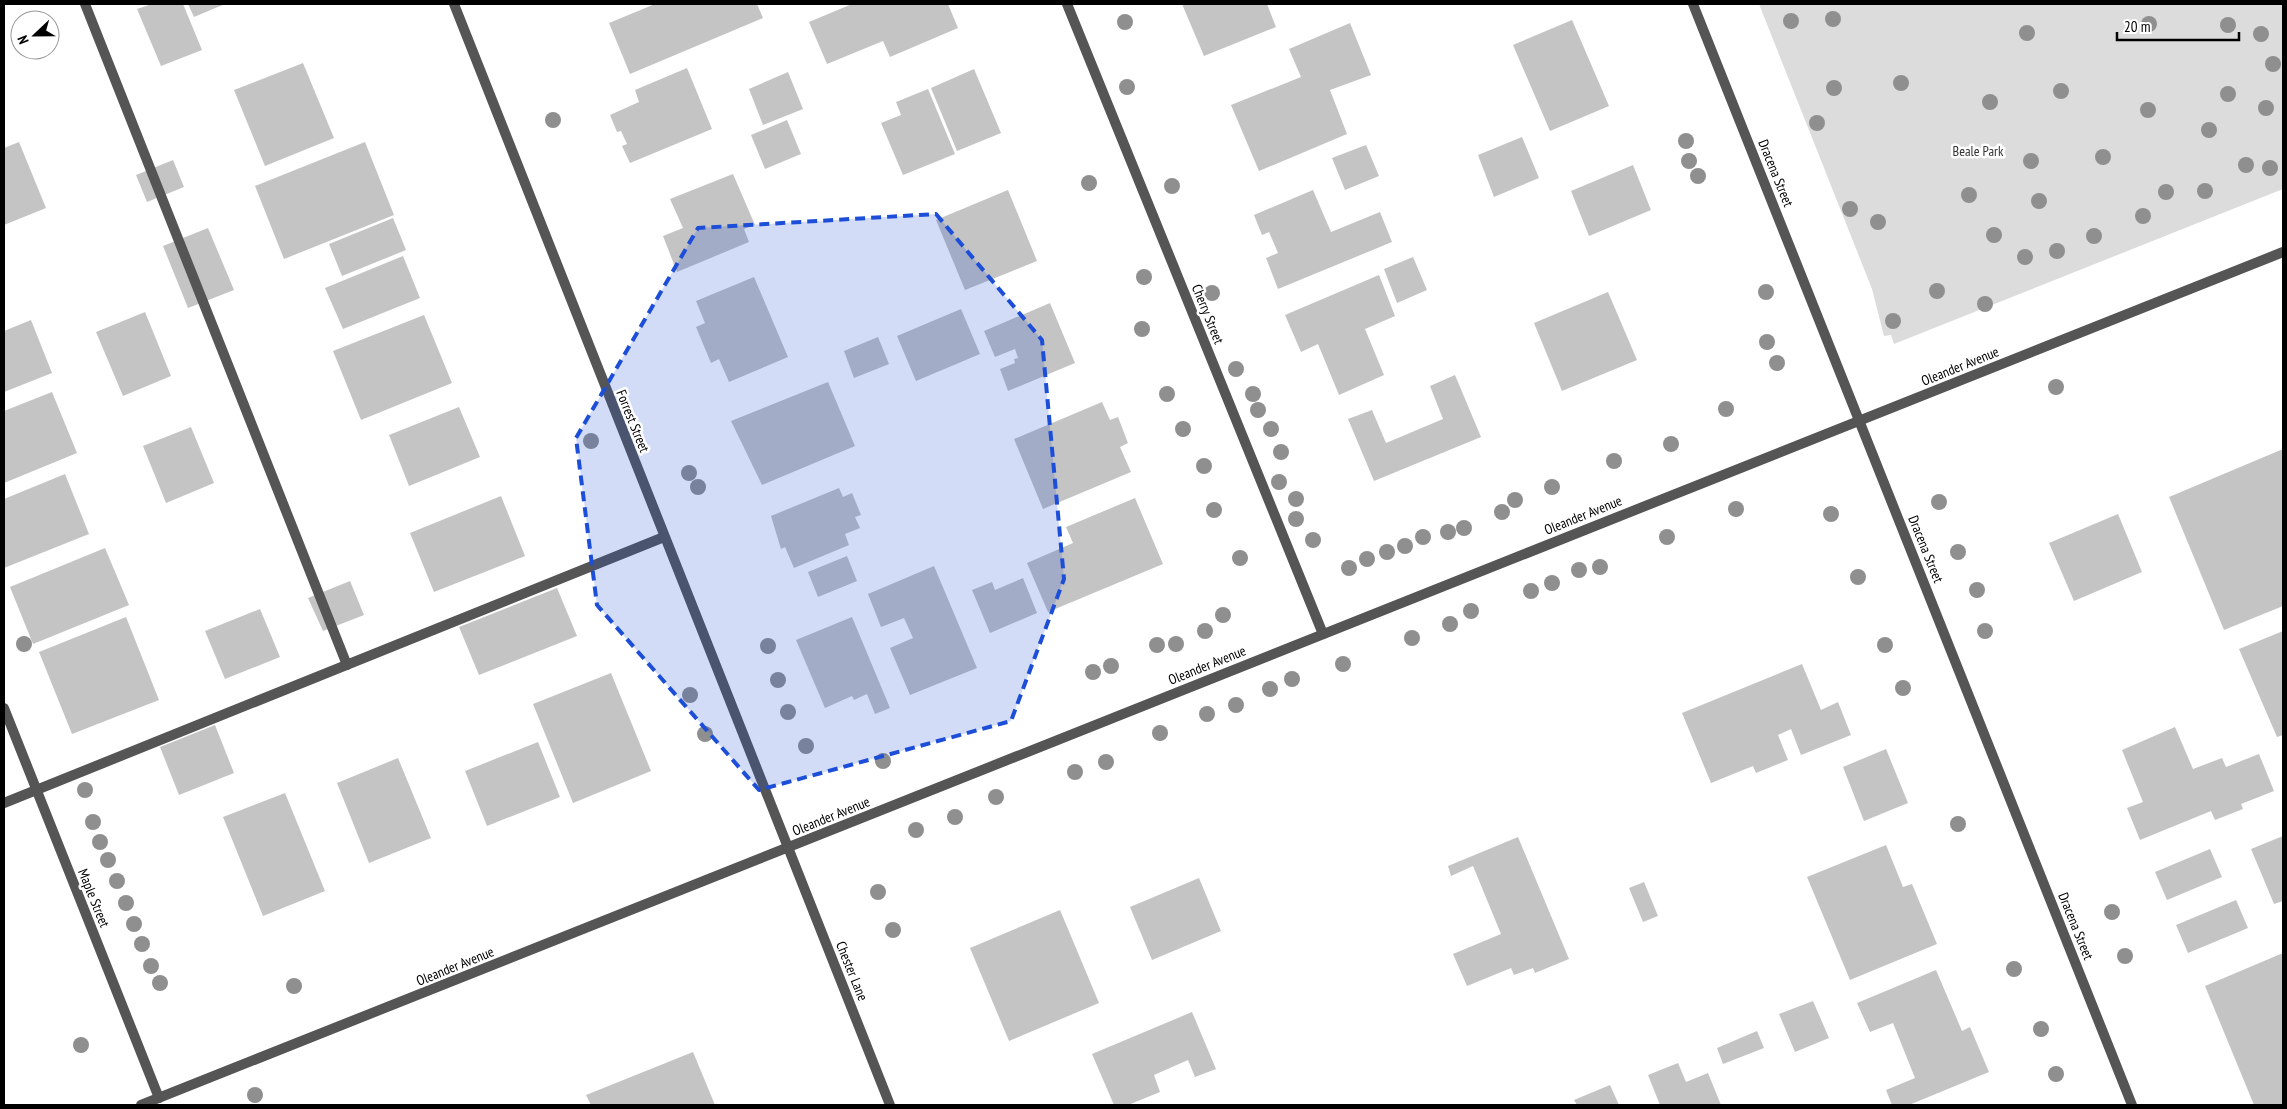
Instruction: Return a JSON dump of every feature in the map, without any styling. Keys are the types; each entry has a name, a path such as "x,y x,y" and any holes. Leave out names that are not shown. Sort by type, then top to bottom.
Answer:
{"street":[{"path":"85,4 347,665"},
{"name":"Forrest Street","path":"454,4 788,848"},
{"name":"Cherry Street","path":"1067,4 1323,634"},
{"name":"Dracena Street","path":"1693,4 2132,1105"},
{"name":"Oleander Avenue","path":"141,1105 2283,252"},
{"path":"4,803 664,536"},
{"name":"Maple Street","path":"4,708 159,1098"},
{"name":"Chester Lane","path":"788,848 890,1105"}],"highlighted area":[{"path":"936,214 1042,340 1064,579 1011,721 759,790 597,605 576,438 698,228"}],"green space":[{"name":"Beale Park","path":"1759,4 2283,4 2283,189 1894,344 1891,335 1884,336 1872,289"}],"building":[{"path":"152,4 183,4 202,50 161,66 137,9"},
{"path":"188,4 225,4 194,17"},
{"path":"655,4 757,4 763,18 630,74 609,23"},
{"path":"852,4 948,4 958,28 890,57 883,41 827,64 809,22"},
{"path":"1182,4 1267,4 1276,27 1204,56"},
{"path":"1572,20 1609,106 1550,131 1513,45"},
{"path":"1350,23 1371,75 1330,90 1347,134 1259,171 1231,105 1301,77 1289,49"},
{"path":"303,63 334,138 265,166 234,90"},
{"path":"687,68 712,129 630,163 622,146 627,144 621,131 617,132 610,115 639,102 635,90"},
{"path":"974,69 1001,133 957,151 931,88"},
{"path":"788,72 803,109 763,125 749,89"},
{"path":"928,89 955,154 903,175 881,123 901,115 896,102"},
{"path":"787,120 801,154 765,169 751,135"},
{"path":"1522,137 1539,178 1494,197 1478,155"},
{"path":"19,142 46,208 4,225 4,148"},
{"path":"365,142 394,215 284,259 255,186"},
{"path":"1366,145 1379,176 1345,190 1332,158"},
{"path":"173,160 184,187 147,202 136,175"},
{"path":"1633,165 1651,210 1589,236 1571,191"},
{"path":"733,174 755,225 744,229 749,242 677,272 663,236 683,228 670,199"},
{"path":"1008,190 1037,261 965,290 936,220"},
{"path":"1313,190 1331,232 1380,212 1392,242 1278,289 1266,258 1278,253 1269,232 1262,235 1254,215"},
{"path":"393,218 406,250 342,276 329,244"},
{"path":"208,228 234,290 188,308 163,246"},
{"path":"403,256 420,298 343,329 325,288"},
{"path":"1413,257 1427,290 1397,303 1384,269"},
{"path":"1379,275 1395,316 1365,329 1384,375 1339,395 1318,344 1301,352 1285,315"},
{"path":"754,277 788,357 729,382 719,359 711,363 696,327 705,323 696,301"},
{"path":"1608,292 1637,360 1562,391 1534,323"},
{"path":"1050,303 1075,363 1008,391 1000,369 1015,363 1014,359 1018,358 1015,349 995,357 984,331"},
{"path":"961,309 980,354 916,381 897,336"},
{"path":"145,312 171,376 123,396 96,332"},
{"path":"424,315 452,383 361,420 333,351"},
{"path":"31,320 52,373 4,392 4,331"},
{"path":"878,337 889,364 854,378 844,351"},
{"path":"1455,375 1481,437 1374,481 1348,419 1372,410 1386,443 1443,419 1430,386"},
{"path":"828,382 855,446 762,485 731,421"},
{"path":"52,392 77,453 4,483 4,411"},
{"path":"1102,402 1110,420 1118,417 1128,443 1120,447 1131,472 1043,509 1014,439"},
{"path":"459,407 480,457 409,486 389,435"},
{"path":"191,427 214,483 166,503 143,446"},
{"path":"2283,449 2283,606 2224,630 2169,497"},
{"path":"65,474 89,534 4,568 4,499"},
{"path":"839,488 843,497 852,493 861,515 855,517 860,528 845,534 849,545 794,568 785,547 781,549 771,516"},
{"path":"501,496 525,556 434,592 410,533"},
{"path":"1135,498 1163,564 1048,612 1027,563 1073,543 1066,527"},
{"path":"2118,514 2142,572 2074,601 2049,543"},
{"path":"105,548 129,605 33,644 10,587"},
{"path":"847,556 857,581 818,597 808,572"},
{"path":"934,566 977,668 910,695 890,648 913,638 904,618 881,627 868,594"},
{"path":"1023,578 1037,613 990,633 972,590 992,582 995,590"},
{"path":"350,581 364,615 323,631 308,598"},
{"path":"557,588 577,636 479,675 459,627"},
{"path":"260,609 280,657 225,679 205,631"},
{"path":"126,617 159,700 72,734 39,652"},
{"path":"852,617 890,708 875,714 867,694 854,700 852,696 825,708 796,640"},
{"path":"2283,631 2283,735 2277,737 2239,649"},
{"path":"1802,664 1821,710 1838,702 1851,735 1801,755 1791,729 1778,735 1788,760 1756,773 1753,766 1711,783 1682,713"},
{"path":"611,673 651,771 573,803 533,704"},
{"path":"215,725 234,773 179,795 160,747"},
{"path":"2175,727 2193,769 2222,758 2226,767 2259,754 2274,791 2241,804 2243,809 2215,820 2211,811 2140,840 2127,808 2143,802 2122,750"},
{"path":"538,742 560,797 487,826 465,771"},
{"path":"1886,749 1908,803 1864,821 1843,767"},
{"path":"398,758 431,838 369,863 337,783"},
{"path":"285,793 325,891 263,916 223,817"},
{"path":"2283,836 2283,901 2274,904 2251,849"},
{"path":"1518,837 1569,959 1535,973 1533,968 1514,975 1511,968 1467,986 1453,954 1501,934 1473,866 1451,876 1448,866"},
{"path":"1886,845 1903,887 1912,884 1937,944 1850,980 1807,877"},
{"path":"2210,849 2222,877 2167,900 2155,872"},
{"path":"1199,878 1221,931 1152,960 1130,907"},
{"path":"1644,882 1658,916 1643,922 1629,888"},
{"path":"2236,900 2248,928 2188,953 2176,925"},
{"path":"1060,910 1099,1003 1009,1041 970,948"},
{"path":"2283,953 2283,1105 2254,1105 2205,986"},
{"path":"1936,970 1962,1031 1970,1027 1989,1072 1909,1105 1892,1105 1886,1090 1915,1078 1893,1023 1870,1032 1857,1003"},
{"path":"1813,1001 1829,1038 1795,1052 1779,1014"},
{"path":"1192,1012 1216,1069 1195,1077 1188,1060 1154,1075 1160,1092 1128,1105 1114,1105 1092,1054"},
{"path":"1757,1031 1764,1048 1723,1064 1717,1048"},
{"path":"693,1052 715,1105 591,1105 586,1095"},
{"path":"1678,1063 1686,1082 1708,1073 1721,1105 1660,1105 1648,1075"},
{"path":"1610,1085 1619,1105 1577,1105 1574,1100"}]}
